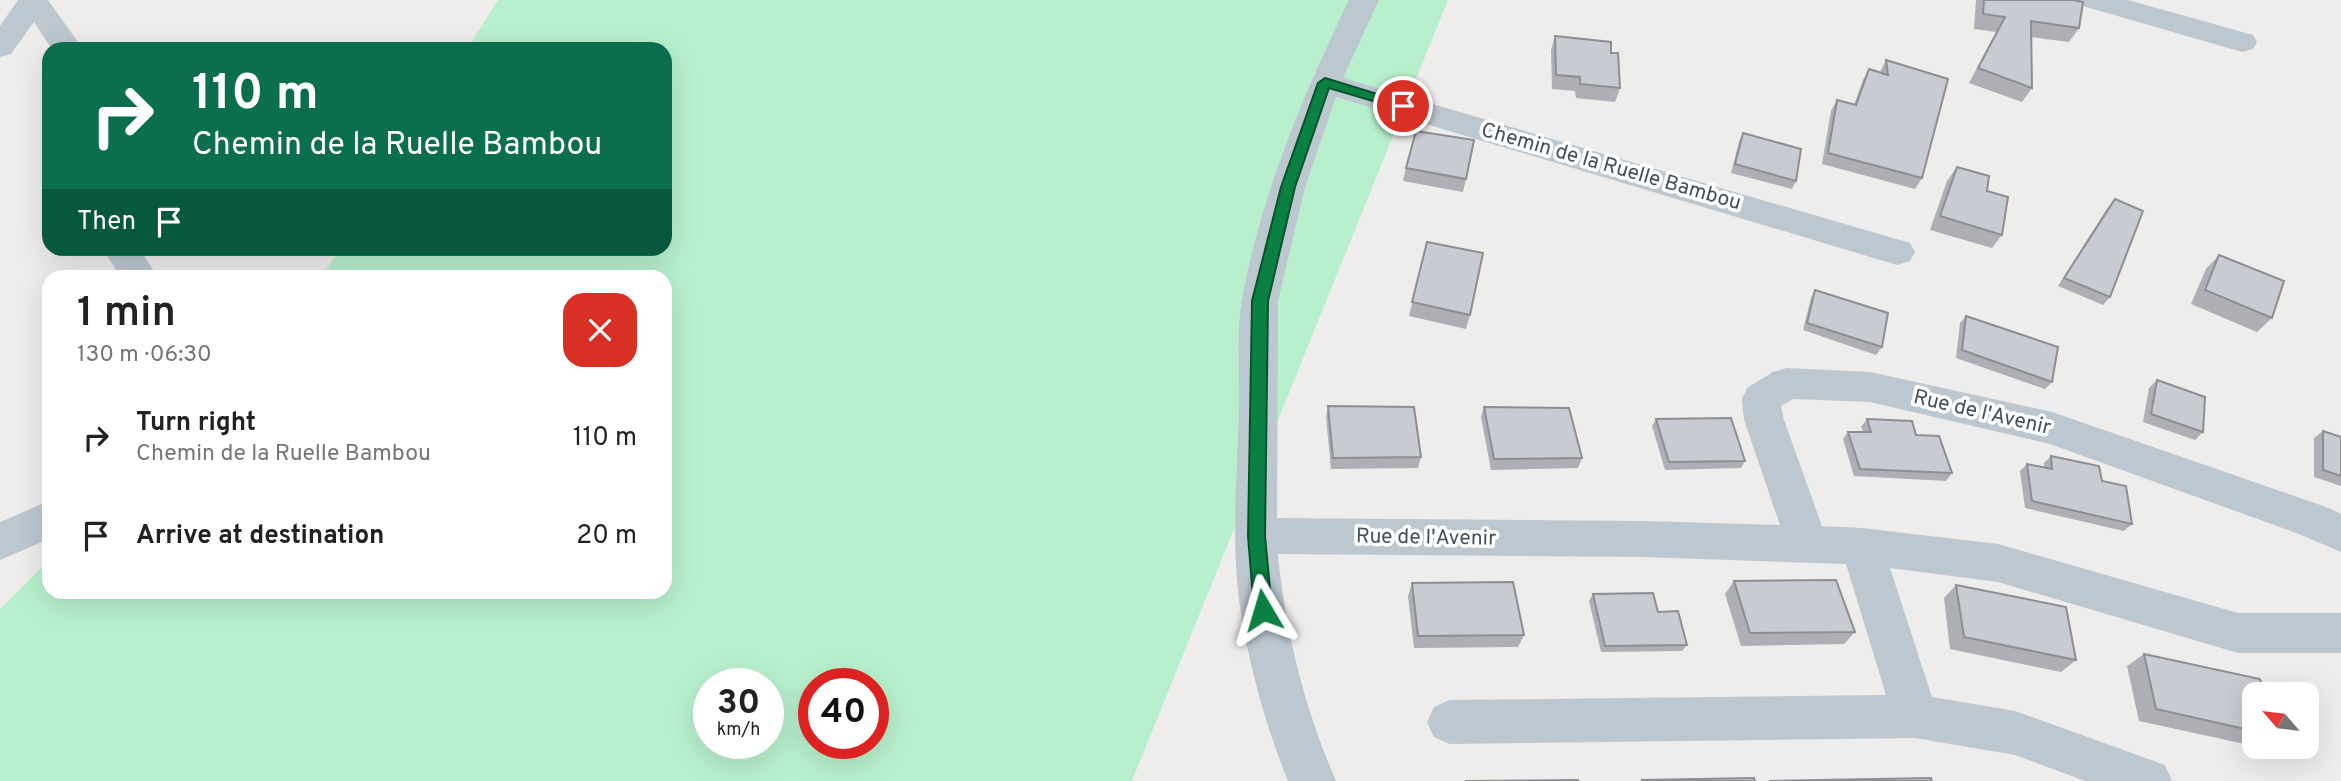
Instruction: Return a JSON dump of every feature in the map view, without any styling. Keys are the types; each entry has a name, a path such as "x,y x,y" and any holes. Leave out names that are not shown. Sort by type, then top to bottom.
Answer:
{"street":[{"path":"0,47 33,0 63,42"},
{"path":"1312,781 1296,743 1266,628 1260,592 1256,536 1260,301 1288,187 1325,83 1364,0"},
{"path":"2094,0 2242,42"},
{"name":"Chemin de la Ruelle Bambou","path":"1325,83 1897,252"},
{"name":"Rue de l'Avenir","path":"1807,544 1764,420 1761,398 1787,383 1870,387 2052,428 2314,521 2341,534"},
{"path":"0,542 42,522"},
{"name":"Rue de l'Avenir","path":"1256,536 1643,539 1862,546 1998,563 2238,633 2341,634"},
{"path":"1862,546 1915,716"},
{"path":"1450,722 1915,716 2015,733 2148,781"}],"green space":[{"path":"498,0 1448,0 1132,781 0,781 0,609 42,567 42,599 672,599 672,270 326,270 335,256 672,256 672,42 471,42"}],"building":[{"path":"1984,0 2083,2 2079,28 2031,21 2032,88 1978,68 2005,17 1983,14"},
{"path":"1555,36 1611,42 1611,53 1618,53 1620,88 1580,84 1580,77 1556,75"},
{"path":"1886,60 1948,79 1922,178 1828,153 1837,100 1856,105 1869,69 1888,75"},
{"path":"1416,131 1474,140 1466,179 1406,168"},
{"path":"1743,133 1801,149 1796,181 1735,164"},
{"path":"1957,167 1989,176 1987,191 2008,197 2002,235 1940,216"},
{"path":"2115,199 2143,211 2110,297 2064,278"},
{"path":"1427,242 1483,253 1470,315 1412,302"},
{"path":"2219,255 2284,281 2272,318 2205,290"},
{"path":"1815,290 1888,313 1882,347 1807,323"},
{"path":"1966,316 2058,347 2052,382 1962,350"},
{"path":"2157,380 2205,397 2203,432 2151,414"},
{"path":"1328,406 1414,407 1421,457 1333,458"},
{"path":"1484,407 1569,408 1582,458 1494,459"},
{"path":"1731,418 1745,461 1669,462 1656,419"},
{"path":"1867,419 1912,421 1916,435 1939,436 1952,473 1860,469 1848,432 1871,432"},
{"path":"2323,431 2341,437 2341,476 2323,470"},
{"path":"2051,456 2099,466 2102,481 2126,486 2132,524 2032,501 2027,464 2052,469"},
{"path":"1836,580 1855,632 1750,633 1734,581"},
{"path":"1513,582 1524,635 1418,636 1412,583"},
{"path":"1956,585 2066,607 2076,660 1964,637"},
{"path":"1653,593 1658,612 1678,611 1687,645 1605,646 1593,594"},
{"path":"2144,654 2260,679 2261,682 2242,682 2242,728 2156,709"},
{"path":"1754,778 1755,781 1642,781 1642,780"},
{"path":"1931,778 1932,781 1769,781"},
{"path":"1578,780 1578,781 1465,781"}],"route":[{"path":"1263,610 1256,536 1260,301 1288,187 1325,83 1403,106"}]}
